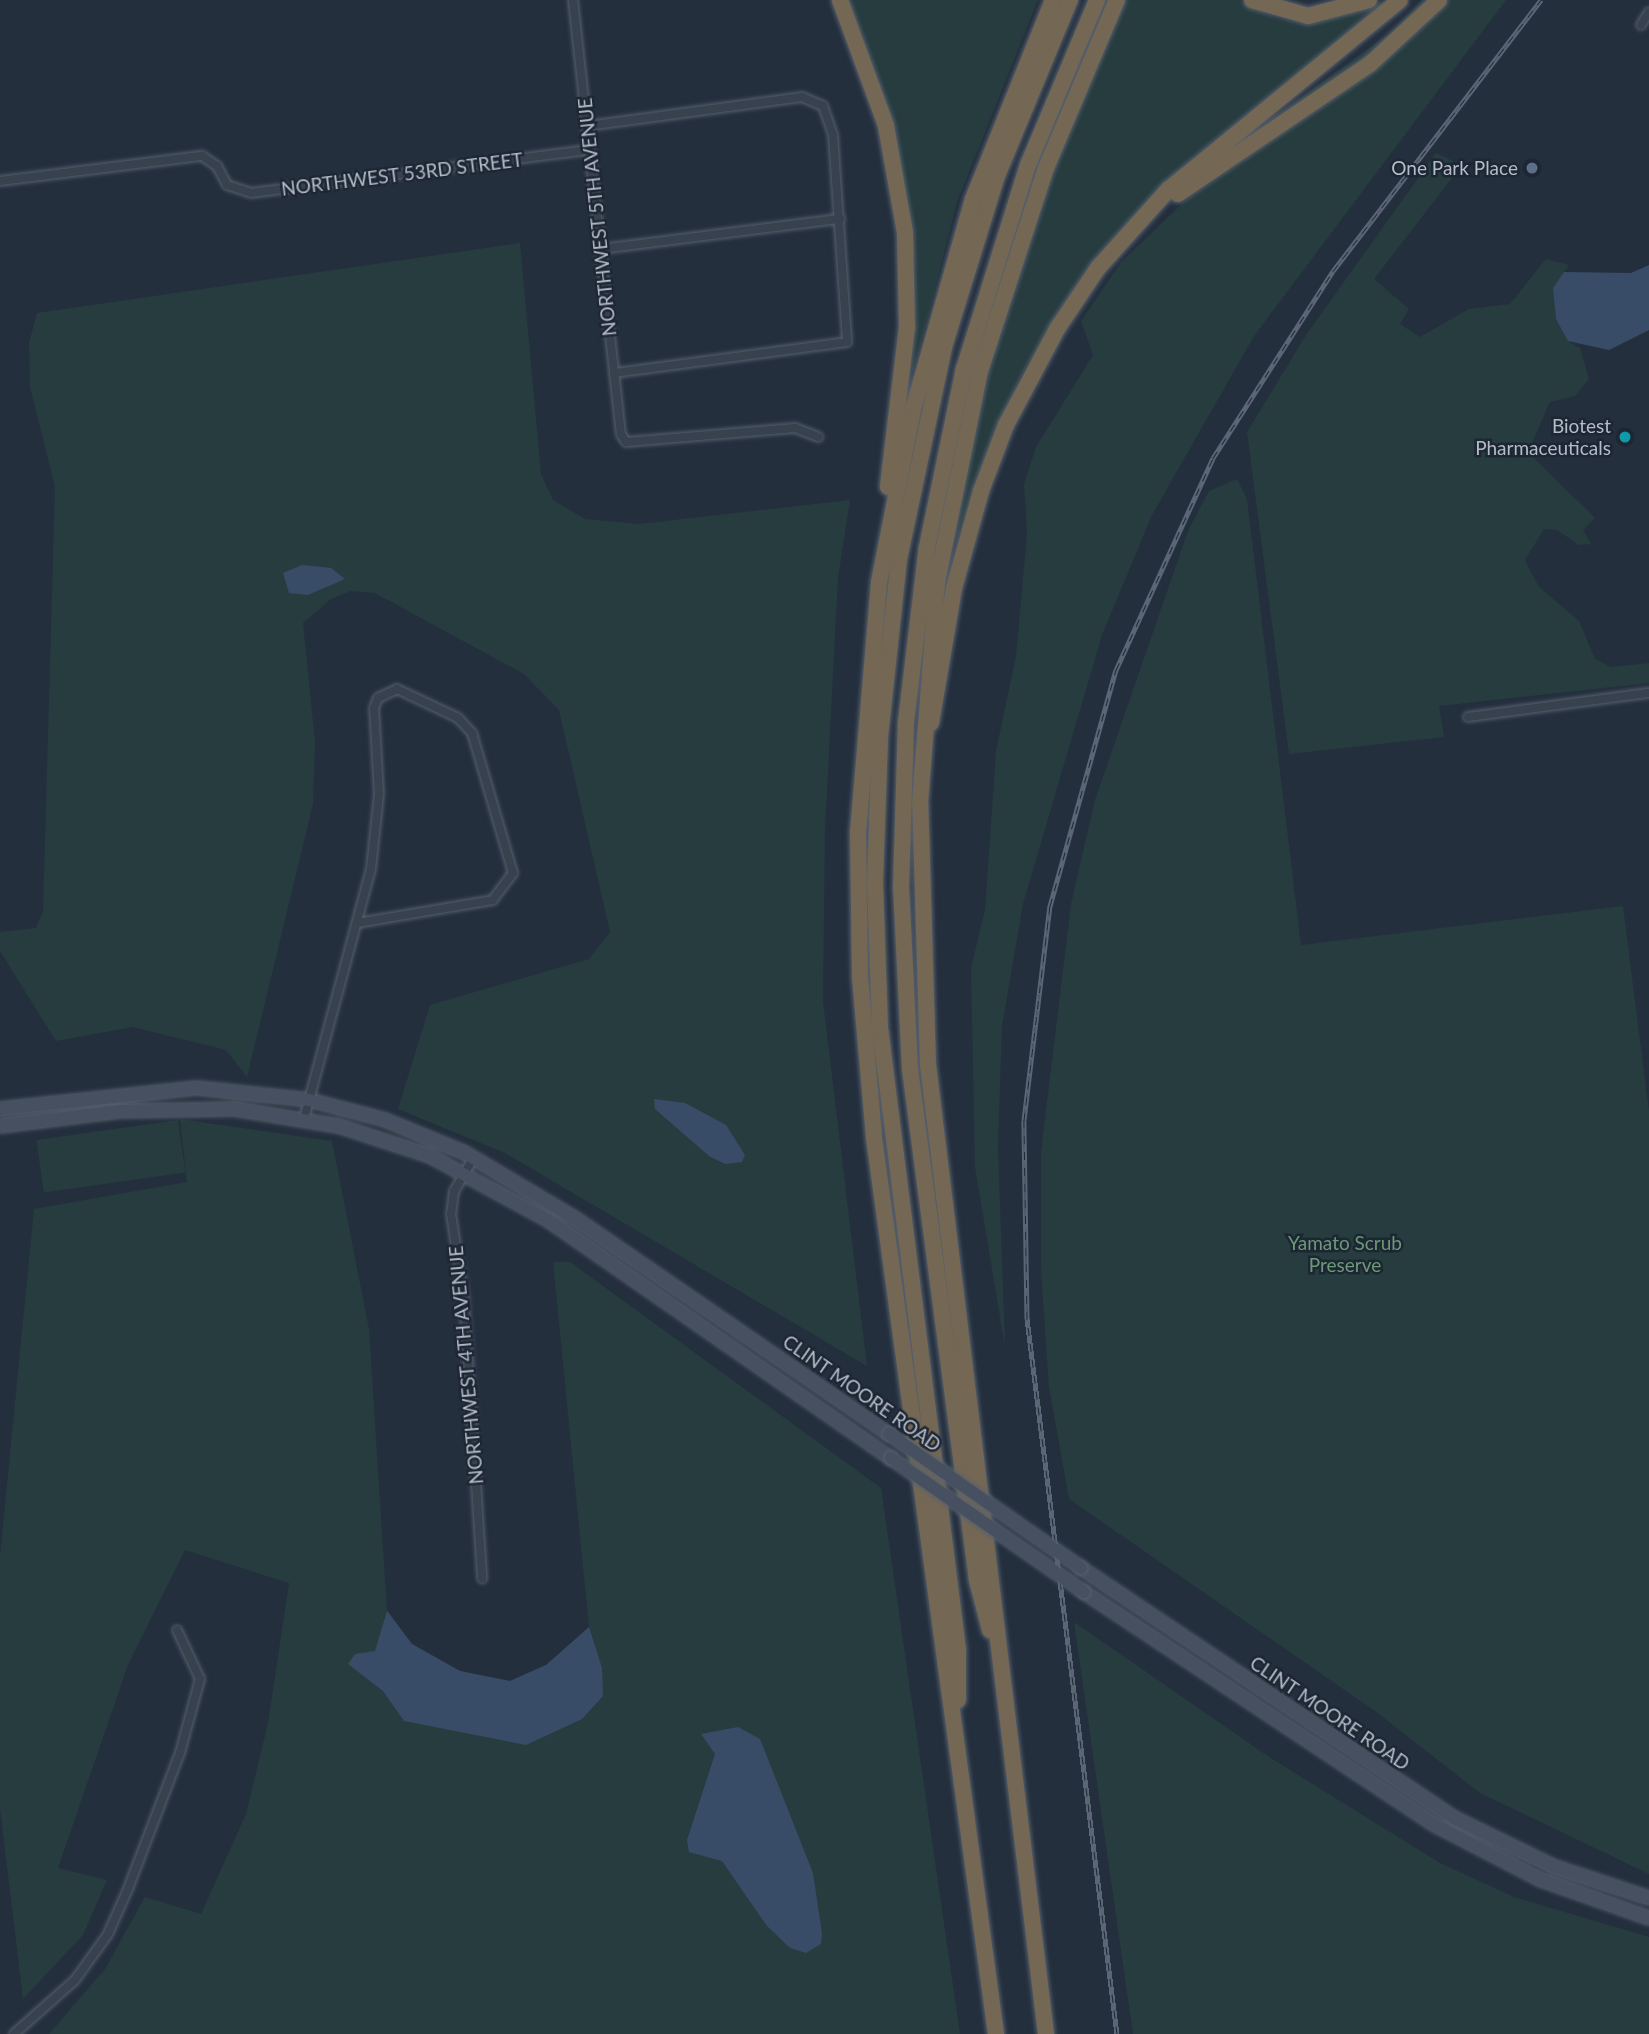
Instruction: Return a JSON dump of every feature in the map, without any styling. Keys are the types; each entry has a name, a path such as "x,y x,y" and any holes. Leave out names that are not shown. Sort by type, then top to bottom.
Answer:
{"highway":[{"path":"839,0 883,116 905,233 906,336 860,785 862,1014 996,2034"},
{"path":"884,546 951,267 997,131 1053,0"},
{"path":"958,1741 958,1650 880,1027 875,869 880,737 899,559 944,347 998,176 1070,0"},
{"path":"999,1663 977,1580 910,1069 901,888 906,722 929,534 964,369 1020,186 1097,0"},
{"path":"1046,2034 928,1065 919,915 922,766 937,582 980,371 1033,201 1117,0"},
{"path":"1252,0 1308,16 1369,0"},
{"path":"922,766 954,588 981,492 1030,374 1077,299 1177,181 1400,0"},
{"path":"1077,299 1181,192 1370,64 1439,0"}],"street":[{"name":"NORTHWEST 5TH AVENUE","path":"573,0 621,434 626,442 795,428 818,437"},
{"path":"1649,12 1641,25 1649,23"},
{"path":"587,125 809,98 823,106 831,125 847,342 614,373"},
{"name":"NORTHWEST 53RD STREET","path":"0,181 192,156 212,160 236,191 251,193 589,150"},
{"path":"601,249 840,219"},
{"path":"304,1119 358,923 378,807 374,708 378,698 397,689 458,719 472,733 513,873 505,892 493,900 358,923"},
{"path":"1468,717 1649,693"},
{"name":"CLINT MOORE ROAD","path":"0,1109 171,1089 309,1100 385,1120 474,1157 573,1217 1082,1569 1456,1819 1555,1867 1649,1898"},
{"path":"44,1103 46,1120"},
{"name":"CLINT MOORE ROAD","path":"0,1126 196,1108 304,1119 385,1139 465,1172 548,1220 1084,1592 1433,1824 1539,1879 1649,1917"},
{"name":"NORTHWEST 4TH AVENUE","path":"474,1157 465,1172 451,1214 464,1297 482,1578"},
{"path":"14,2034 75,1980 108,1934 128,1889 180,1753 200,1679 177,1630"}],"green space":[{"path":"844,0 1038,0 957,202 914,371 908,370 903,185"},
{"path":"1124,0 1239,0 1277,19 1308,23 1390,0 1185,164 1111,241 1021,375 985,458 959,543 952,542 994,346 1037,210"},
{"path":"1422,0 1430,0 1352,70 1255,130 1391,32"},
{"path":"1450,0 1506,0 1254,336 1152,515 1102,635 1023,904 1002,1026 998,1146 1005,1347 975,1167 971,968 985,910 996,751 1016,656 1027,534 1024,484 1036,447 1093,355 1081,321 1121,262 1187,199 1370,73"},
{"path":"1436,153 1453,161 1452,178 1374,279 1409,309 1400,324 1420,337 1469,309 1510,304 1546,259 1569,265 1553,288 1568,341 1580,348 1589,379 1575,396 1550,402 1528,452 1595,518 1583,530 1591,544 1579,545 1557,530 1544,529 1525,560 1539,587 1579,621 1595,659 1611,667 1649,663 1649,683 1439,706 1444,737 1289,754 1247,432 1306,335"},
{"path":"520,243 541,474 553,500 585,519 639,524 850,500 838,578 825,829 823,1001 867,1366 505,1153 398,1109 430,1005 589,959 610,932 559,710 524,674 375,593 351,591 331,599 303,623 315,742 313,804 247,1077 226,1050 133,1027 56,1041 0,951 0,932 36,928 43,911 55,487 30,387 29,343 37,313"},
{"name":"Yamato Scrub Preserve","path":"1237,479 1247,499 1301,945 1623,906 1649,1111 1649,1874 1480,1793 1375,1711 1069,1499 1049,1387 1041,1271 1041,1152 1071,904 1095,800 1188,531 1209,491"},
{"path":"180,1119 332,1141 369,1329 387,1610 412,1644 460,1671 510,1681 546,1665 589,1627 553,1262 570,1262 881,1488 960,2034 49,2034 105,1969 145,1897 201,1914 246,1814 268,1723 289,1583 185,1550 128,1665 58,1868 107,1880 83,1935 23,1999 0,1808 0,1556 34,1209 187,1182"},
{"path":"178,1120 185,1172 44,1192 36,1140"},
{"path":"1074,1622 1269,1757 1440,1863 1514,1897 1649,1937 1649,2034 1133,2034"}],"water":[{"path":"1649,265 1649,330 1609,350 1568,341 1556,319 1553,288 1564,272 1631,273"},
{"path":"302,565 331,568 345,579 308,595 289,593 283,573"},
{"path":"654,1099 685,1103 726,1125 745,1155 742,1162 725,1164 709,1156 655,1109"},
{"path":"387,1611 412,1644 460,1671 510,1681 546,1665 589,1627 602,1668 603,1696 582,1719 526,1745 404,1721 383,1691 348,1664 355,1654 375,1651"},
{"path":"738,1727 760,1739 813,1873 822,1933 821,1944 806,1953 790,1948 767,1926 722,1861 689,1852 687,1840 715,1754 701,1734"}],"railway":[{"path":"1117,2034 1027,1319 1024,1120 1050,906 1116,670 1213,458 1333,271 1541,0"}],"place":[{"name":"One Park Place","path":"1532,168"},
{"name":"Biotest Pharmaceuticals","path":"1625,437"}]}
